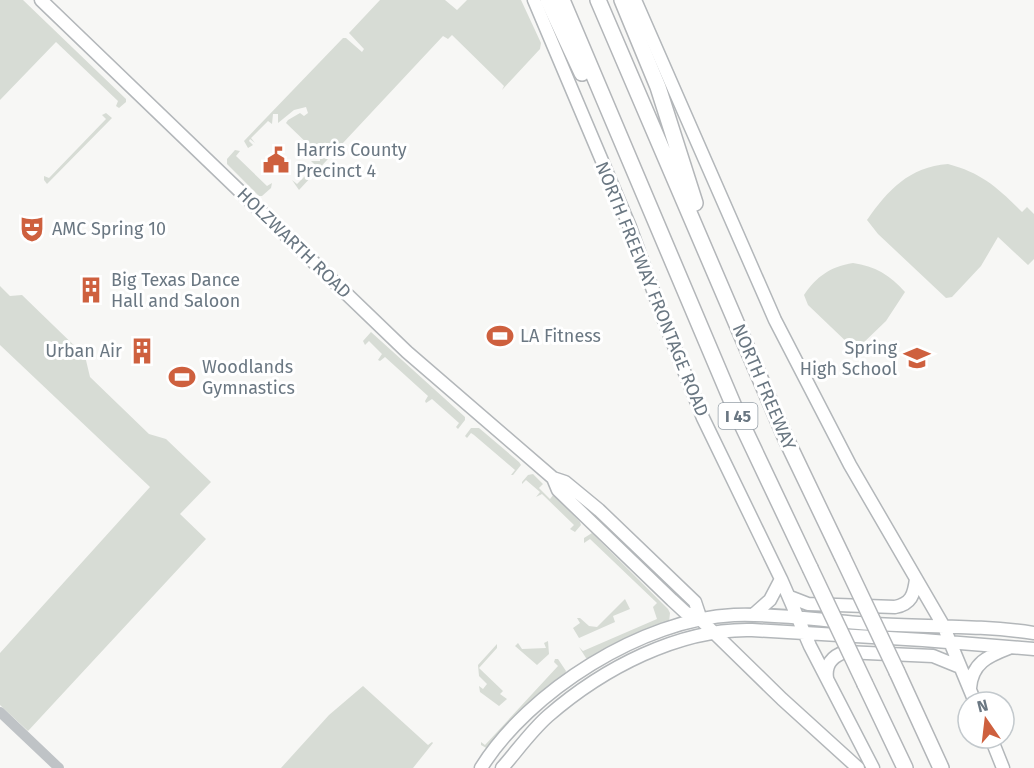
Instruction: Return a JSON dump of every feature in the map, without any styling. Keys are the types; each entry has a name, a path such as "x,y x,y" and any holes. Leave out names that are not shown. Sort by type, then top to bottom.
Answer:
{"highway":[{"path":"548,0 652,234 664,243"},
{"name":"NORTH FREEWAY","path":"562,0 738,416 905,768"},
{"name":"NORTH FREEWAY","path":"598,0 786,439 941,768"},
{"path":"622,0 658,87 729,303"}],"main road":[{"name":"HOLZWARTH ROAD","path":"41,0 407,352 553,478 565,482 599,510 695,602 701,620"},
{"name":"NORTH FREEWAY FRONTAGE ROAD","path":"534,0 630,227 703,418 790,597 803,632 873,768"},
{"path":"634,0 775,320 850,465 943,625 970,689"},
{"name":"HOLZWARTH ROAD","path":"553,478 558,490 672,600 685,612 701,620 782,699 858,768"},
{"path":"753,615 770,600 781,579"},
{"path":"790,597 808,604 904,606 911,600 915,591 916,579"},
{"path":"670,629 674,616 672,600"},
{"path":"1034,633 943,625 899,626 753,615 721,616 701,620 622,647 566,680 531,710 484,763 502,768 547,717 588,683 629,660 678,642 713,633 735,629 803,632 1034,649"},
{"path":"970,689 971,679 978,664 989,656 1011,647"},
{"path":"827,678 827,668 832,659 844,652 924,655 943,659 960,667"},
{"path":"996,750 1003,768"}],"street":[{"path":"0,712 59,768"}],"shaded area":[{"path":"0,0 23,0 126,99 126,102 119,108 116,106 118,101 56,42 0,100"},
{"path":"380,0 445,0 457,10 467,0 521,0 541,43 540,49 502,90 504,86 452,35 448,39 443,36 299,190 292,180 297,184 309,172 305,166 310,170 315,165 311,161 320,161 320,156 310,155 314,150 286,123 300,113 304,116 308,113 306,107 294,110 278,123 278,114 273,114 272,124 268,121 251,138 255,143 250,139 253,145 248,148 244,141 343,38 362,52 364,49 349,33"},
{"path":"106,113 112,118 47,184 44,176 49,178 106,119 102,115"},
{"path":"235,150 240,151 236,156 267,186 272,183 271,188 262,196 259,196 227,164 227,159"},
{"path":"948,164 980,177 1022,212 1027,207 1034,214 1034,259 1028,265 998,237 981,266 952,297 946,298 878,234 867,220 883,199 911,175 934,166"},
{"path":"853,263 882,272 905,292 886,321 854,349 808,305 804,295 825,273"},
{"path":"0,286 10,296 22,295 85,356 90,377 149,434 166,439 211,482 180,514 206,539 28,731 0,705 0,653 150,487 0,345"},
{"path":"371,332 465,417 458,429 456,427 459,423 432,399 426,403 428,396 385,357 378,360 382,354 369,341 365,345 363,341"},
{"path":"471,428 479,428 519,462 521,465 513,475 511,475 515,470 474,435 471,433 467,438 465,436"},
{"path":"533,474 543,484 539,488 550,499 554,494 580,522 581,525 575,532 570,529 574,525 542,494 536,497 540,492 526,480 522,484 528,475"},
{"path":"592,533 670,613 669,622 591,659 586,658 579,647 583,651 657,619 653,607 657,603 590,539 584,543 584,538"},
{"path":"625,599 630,609 613,616 615,622 579,638 573,628 580,623 577,618 589,626 597,627"},
{"path":"548,641 549,654 537,665 515,646 518,643 522,649 546,648 544,643"},
{"path":"497,644 497,648 479,668 503,691 500,694 507,699 499,706 480,692 479,686 483,689 487,684 479,676 478,665"},
{"path":"558,659 566,671 564,677 488,749 481,745 481,742 485,745 558,666 554,662"},
{"path":"363,686 428,745 433,743 413,768 281,768 329,715"}],"place":[{"name":"Harris County Precinct 4","path":"276,160"},
{"name":"AMC Spring 10","path":"32,229"},
{"name":"Big Texas Dance Hall and Saloon","path":"91,290"},
{"name":"LA Fitness","path":"500,336"},
{"name":"Urban Air","path":"142,351"},
{"name":"Spring High School","path":"917,358"},
{"name":"Woodlands Gymnastics","path":"182,377"}]}
